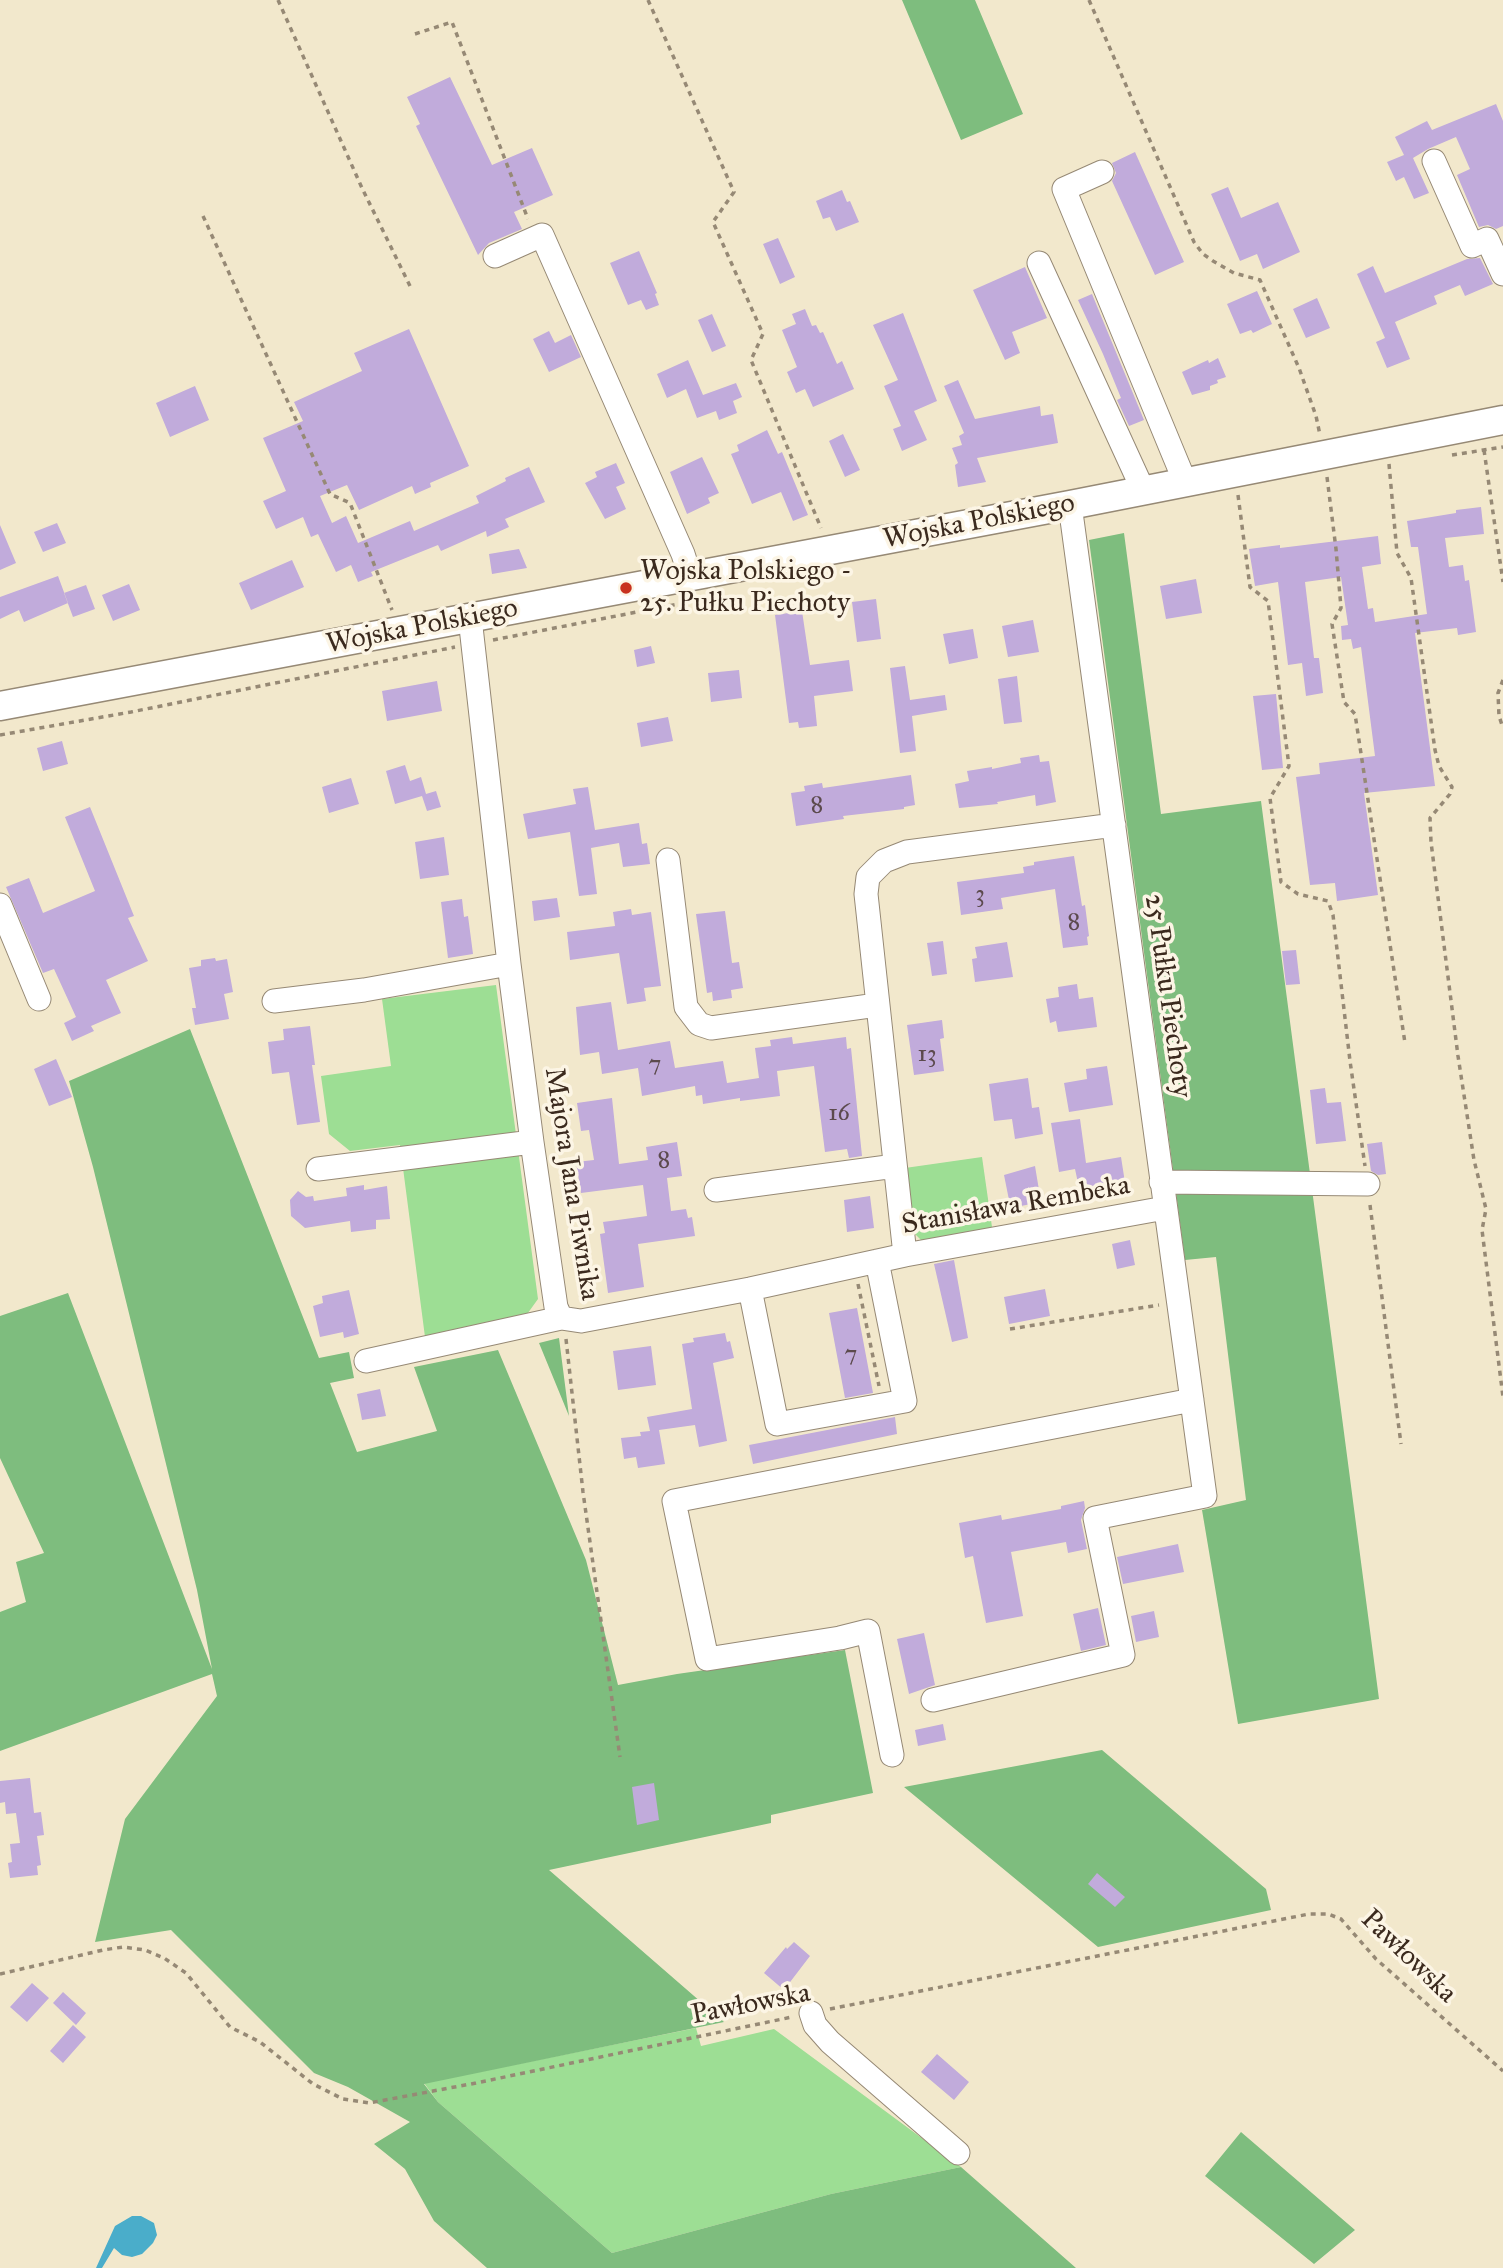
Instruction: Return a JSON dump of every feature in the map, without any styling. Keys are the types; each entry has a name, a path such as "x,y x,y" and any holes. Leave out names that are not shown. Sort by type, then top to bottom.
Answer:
{"main road":[{"name":"Wojska Polskiego","path":"0,706 392,633 471,631 688,589 827,550 1185,482 1241,487 1330,469 1503,420"}],"street":[{"path":"1434,161 1472,246 1487,239 1497,246 1503,274"},
{"path":"1102,172 1064,189 1185,482"},
{"path":"495,256 542,235 683,554 688,589"},
{"path":"1039,263 1143,490"},
{"name":"25 Pułku Piechoty","path":"933,1700 1124,1655 1095,1518 1205,1496 1070,505"},
{"name":"Majora Jana Piwnika","path":"471,631 532,1142 556,1307 561,1318"},
{"path":"905,1255 866,894 868,877 878,865 896,855 914,851 1114,825"},
{"path":"668,860 686,1007 690,1016 702,1026 711,1028 877,1005"},
{"path":"0,905 38,999"},
{"path":"274,1001 364,990 509,964"},
{"path":"318,1169 532,1142"},
{"path":"716,1190 895,1166"},
{"path":"1161,1182 1368,1184"},
{"name":"Stanisława Rembeka","path":"366,1361 561,1318 582,1321 750,1289 905,1255 1165,1208"},
{"name":"Stanisława Rembeka","path":"750,1289 777,1424 905,1401 877,1261"},
{"path":"892,1755 868,1631 707,1659 674,1501 1192,1401"},
{"path":"811,2013 815,2025 830,2042 958,2153"}],"path":[{"path":"278,0 362,188 411,288"},
{"path":"648,0 734,192 713,222 763,334 751,360 823,533 827,550"},
{"path":"1089,0 1194,242 1203,254 1234,273 1260,279 1316,416 1330,469 1340,608 1332,624 1344,702 1355,714 1405,1043"},
{"path":"415,34 452,22 518,198 536,238"},
{"path":"203,216 330,494 350,503 392,611 392,633"},
{"path":"1444,457 1503,447"},
{"path":"1484,450 1503,582"},
{"path":"1377,469 1388,454"},
{"path":"1388,454 1397,553 1411,578 1435,750 1439,766 1452,787 1450,794 1430,818 1431,842 1458,1056 1474,1160 1486,1209 1482,1230 1503,1396"},
{"path":"1241,487 1250,587 1268,601 1289,766 1270,798 1281,882 1298,894 1328,901 1333,915 1401,1444"},
{"path":"0,735 131,712 471,631 688,589"},
{"path":"1503,680 1498,693 1499,716 1503,728"},
{"path":"855,1266 883,1405"},
{"path":"1010,1329 1178,1302"},
{"name":"Majora Jana Piwnika","path":"561,1318 565,1329 583,1492 620,1757"},
{"name":"Pawłowska","path":"0,1974 103,1950 123,1947 145,1950 164,1958 186,1973 230,2027 260,2042 313,2084 343,2099 369,2102 476,2083 655,2044 1309,1913 1328,1914 1341,1919 1377,1959 1503,2071"}],"green space":[{"path":"902,0 975,0 1023,114 961,140"},
{"path":"1124,533 1161,814 1261,801 1379,1699 1238,1724 1202,1510 1246,1500 1216,1257 1185,1260 1089,540"},
{"path":"496,985 538,1299 525,1317 425,1337 400,1145 350,1151 329,1134 321,1076 391,1066 382,999"},
{"path":"190,1029 319,1358 349,1352 354,1378 330,1383 357,1452 437,1431 414,1367 498,1350 586,1560 618,1685 845,1650 873,1793 771,1815 771,1823 549,1870 724,2022 424,2084 438,2102 612,2253 831,2194 961,2167 1076,2268 487,2268 434,2221 405,2169 374,2144 410,2122 348,2087 314,2073 171,1930 95,1942 125,1819 217,1696 212,1674 0,1751 0,1612 26,1602 16,1562 44,1553 0,1458 0,1316 68,1293 212,1669 197,1590 93,1167 69,1081"},
{"path":"982,1157 993,1234 923,1242 911,1225 905,1168"},
{"path":"559,1338 569,1416 539,1343"},
{"path":"1102,1750 1266,1889 1271,1910 1098,1947 904,1787"},
{"path":"696,2028 701,2046 774,2029 961,2167 831,2194 612,2253 438,2102 424,2083"},
{"path":"1241,2132 1355,2230 1314,2264 1205,2176"}],"water":[{"path":"132,2216 141,2216 154,2223 157,2235 153,2243 142,2254 132,2257 122,2255 114,2248 102,2268 96,2268 115,2226"}],"building":[{"path":"450,77 492,165 532,148 553,195 514,212 522,229 489,243 478,255 416,126 420,124 407,97"},
{"path":"1496,104 1503,121 1503,226 1496,229 1488,225 1479,227 1457,175 1470,169 1456,137 1413,158 1429,193 1414,199 1404,177 1396,181 1387,162 1404,155 1395,137 1427,121 1432,130"},
{"path":"1135,152 1184,262 1155,275 1112,181 1116,173 1112,163"},
{"path":"1228,187 1241,218 1278,202 1300,252 1263,269 1257,254 1240,261 1211,194"},
{"path":"842,190 859,222 836,231 830,217 823,219 816,201"},
{"path":"778,238 795,277 780,284 763,244"},
{"path":"639,251 657,293 655,294 659,305 646,310 641,300 628,305 610,263"},
{"path":"1480,258 1493,284 1465,296 1460,285 1434,296 1437,304 1395,322 1410,359 1387,368 1376,342 1385,338 1357,274 1373,266 1385,293 1467,259"},
{"path":"1025,267 1047,318 1012,332 1020,353 1005,360 973,290"},
{"path":"1257,291 1272,324 1253,333 1251,330 1240,334 1227,304"},
{"path":"1092,294 1144,420 1129,426 1117,400 1121,398 1078,300"},
{"path":"1317,298 1330,328 1306,338 1293,309"},
{"path":"805,309 812,326 816,325 820,333 823,332 837,364 842,361 854,389 813,407 805,389 796,393 787,372 797,367 782,330 796,324 792,314"},
{"path":"903,313 937,401 914,411 927,440 902,451 893,429 901,426 884,386 898,380 873,325"},
{"path":"712,314 726,346 712,352 698,320"},
{"path":"409,329 469,466 430,483 431,487 415,494 412,486 359,510 347,485 320,496 332,523 346,516 358,543 410,521 414,531 479,503 476,496 529,467 545,502 505,519 509,527 487,537 486,531 441,551 438,545 371,572 373,576 358,582 351,565 336,572 318,534 311,537 303,517 276,529 263,501 286,491 263,438 303,421 294,402 362,371 354,353"},
{"path":"549,331 555,343 571,335 581,357 549,372 533,339"},
{"path":"1218,358 1226,377 1217,380 1218,383 1210,386 1210,390 1192,395 1182,372"},
{"path":"688,360 703,395 736,383 742,397 733,401 737,413 719,420 716,411 697,418 686,389 667,398 657,374"},
{"path":"958,380 975,419 1040,406 1041,416 1053,414 1058,443 977,458 986,482 958,487 955,465 958,463 952,448 962,445 959,436 964,433 944,386"},
{"path":"195,386 209,420 170,437 156,403"},
{"path":"767,430 778,454 782,452 808,515 793,521 781,492 752,504 731,454 739,451 737,445"},
{"path":"843,434 860,470 845,477 829,441"},
{"path":"702,457 719,493 708,498 710,503 687,514 670,472"},
{"path":"616,463 625,483 616,487 626,509 605,519 585,483 597,477 595,472"},
{"path":"1481,507 1484,534 1445,538 1449,567 1463,565 1465,581 1469,580 1476,632 1458,635 1457,628 1415,633 1435,786 1364,793 1378,895 1337,901 1335,883 1310,885 1296,777 1320,774 1319,763 1375,756 1361,647 1353,649 1351,639 1342,640 1341,626 1348,625 1341,577 1305,582 1314,658 1319,658 1323,693 1306,696 1302,663 1288,665 1278,582 1255,586 1249,549 1280,545 1280,548 1378,536 1381,564 1362,567 1368,609 1373,608 1375,622 1427,614 1418,547 1411,547 1407,521"},
{"path":"57,523 66,543 43,552 34,532"},
{"path":"0,525 16,563 0,570"},
{"path":"519,549 527,568 492,574 489,554"},
{"path":"292,560 304,587 251,610 239,583"},
{"path":"58,576 68,603 24,622 19,610 0,619 0,597"},
{"path":"1196,579 1202,613 1166,619 1160,586"},
{"path":"129,584 140,610 113,621 102,595"},
{"path":"86,585 95,609 73,617 64,593"},
{"path":"876,599 881,639 857,642 852,602"},
{"path":"802,611 810,665 849,660 853,691 814,696 817,726 799,728 798,722 789,723 775,615"},
{"path":"1033,620 1039,652 1008,657 1002,626"},
{"path":"973,629 978,658 949,664 943,634"},
{"path":"651,646 655,663 637,667 634,650"},
{"path":"905,666 910,700 945,695 947,710 912,716 916,751 900,753 890,668"},
{"path":"739,670 742,698 711,702 708,673"},
{"path":"1017,676 1022,722 1004,724 998,679"},
{"path":"437,681 442,711 387,721 382,691"},
{"path":"1276,694 1283,768 1262,770 1253,696"},
{"path":"668,717 673,741 641,747 637,723"},
{"path":"62,741 68,764 43,771 37,748"},
{"path":"1039,755 1040,762 1049,761 1056,802 1036,806 1035,795 997,802 998,804 959,808 955,784 969,781 967,771 1021,763 1020,758"},
{"path":"405,765 410,781 421,777 426,794 436,791 441,807 427,811 422,796 395,804 386,771"},
{"path":"911,775 915,805 796,826 791,793 805,791 804,786 822,783 823,788"},
{"path":"351,778 359,804 329,813 322,787"},
{"path":"588,787 595,830 639,823 642,844 647,843 650,864 623,867 619,843 591,848 597,894 579,896 570,832 528,839 523,814 576,804 573,789"},
{"path":"90,807 134,916 128,918 148,961 106,980 121,1013 91,1026 94,1031 72,1041 64,1023 76,1017 54,969 43,973 6,887 29,878 43,913 95,891 65,817"},
{"path":"444,837 449,875 420,879 415,842"},
{"path":"1074,856 1082,906 1085,905 1088,945 1063,948 1055,889 1001,898 1003,909 961,915 957,882 1024,873 1023,867 1034,865 1034,862"},
{"path":"557,898 560,917 534,921 532,901"},
{"path":"462,899 464,917 468,916 473,954 448,958 441,902"},
{"path":"631,909 632,915 651,912 661,986 644,988 646,1001 627,1004 619,953 570,960 567,932 615,926 613,912"},
{"path":"725,911 732,963 739,962 743,988 731,990 732,998 713,1001 712,992 707,993 696,914"},
{"path":"943,941 947,974 932,976 927,943"},
{"path":"1007,942 1013,977 975,982 972,959 977,958 975,947"},
{"path":"1296,950 1300,984 1286,985 1282,951"},
{"path":"215,958 216,961 227,959 233,992 224,994 229,1019 195,1025 192,1008 196,1008 189,968 201,966 201,960"},
{"path":"1077,984 1079,999 1093,997 1097,1027 1058,1032 1056,1021 1050,1023 1046,999 1059,997 1058,987"},
{"path":"611,1002 618,1050 670,1041 675,1068 723,1061 727,1083 759,1078 755,1048 771,1046 770,1040 792,1037 793,1044 846,1037 847,1049 851,1048 862,1156 849,1158 847,1149 825,1152 814,1066 777,1071 780,1096 740,1101 740,1098 703,1104 702,1095 696,1096 695,1086 642,1096 638,1068 602,1074 599,1052 580,1055 576,1007"},
{"path":"942,1020 944,1038 940,1039 944,1071 914,1075 907,1025"},
{"path":"310,1026 320,1122 297,1125 289,1072 272,1074 268,1042 284,1040 283,1029"},
{"path":"56,1059 72,1097 49,1106 34,1069"},
{"path":"1107,1066 1113,1105 1069,1112 1064,1083 1087,1079 1086,1069"},
{"path":"1028,1078 1032,1108 1039,1107 1043,1134 1015,1139 1012,1119 994,1121 989,1084"},
{"path":"1325,1088 1327,1103 1341,1102 1346,1141 1316,1144 1310,1090"},
{"path":"612,1098 619,1164 648,1160 646,1147 677,1142 682,1176 667,1178 671,1211 686,1209 688,1218 692,1217 695,1236 638,1244 644,1287 608,1293 600,1234 605,1233 603,1222 647,1216 643,1185 581,1193 576,1162 594,1160 589,1130 581,1131 577,1103"},
{"path":"1080,1119 1086,1163 1121,1157 1126,1189 1081,1197 1075,1169 1059,1172 1051,1123"},
{"path":"1382,1142 1386,1174 1378,1175 1371,1171 1367,1144"},
{"path":"1035,1166 1041,1202 1010,1205 1004,1175"},
{"path":"364,1185 364,1190 387,1186 390,1219 376,1220 376,1229 351,1232 350,1221 305,1228 291,1216 290,1200 298,1191 306,1197 313,1196 314,1201 347,1196 346,1188"},
{"path":"870,1196 874,1228 847,1232 844,1200"},
{"path":"1130,1240 1135,1265 1117,1269 1112,1244"},
{"path":"954,1260 968,1338 952,1342 934,1264"},
{"path":"1045,1289 1050,1316 1009,1324 1004,1297"},
{"path":"349,1290 359,1334 344,1338 343,1332 320,1337 313,1306 323,1303 322,1296"},
{"path":"857,1308 873,1393 845,1398 829,1313"},
{"path":"725,1333 734,1358 713,1363 727,1441 699,1447 695,1425 659,1430 665,1464 638,1468 636,1457 624,1459 621,1438 641,1436 640,1432 650,1431 647,1417 692,1409 682,1344 694,1342 693,1338"},
{"path":"651,1346 656,1385 618,1390 613,1351"},
{"path":"380,1389 386,1416 362,1420 357,1394"},
{"path":"895,1417 897,1434 753,1464 749,1445"},
{"path":"1084,1501 1081,1520 1087,1549 1068,1553 1066,1542 1011,1552 1023,1616 986,1623 973,1556 965,1558 959,1523 1001,1515 1002,1520 1061,1509 1061,1506"},
{"path":"1178,1544 1184,1572 1123,1584 1117,1557"},
{"path":"1098,1608 1106,1645 1081,1651 1073,1614"},
{"path":"1154,1611 1159,1637 1136,1642 1131,1616"},
{"path":"924,1633 935,1685 909,1694 897,1639"},
{"path":"943,1724 946,1740 918,1746 915,1730"},
{"path":"30,1778 34,1813 41,1812 44,1835 37,1836 41,1865 37,1866 38,1875 10,1878 10,1844 20,1843 16,1813 6,1814 5,1802 0,1803 0,1781"},
{"path":"654,1783 659,1820 637,1825 632,1787"},
{"path":"1097,1873 1125,1897 1115,1907 1088,1884"},
{"path":"794,1942 810,1956 784,1990 764,1973 786,1947 787,1949"},
{"path":"32,1983 49,1998 27,2022 10,2007"},
{"path":"63,1992 86,2013 76,2025 53,2003"},
{"path":"73,2025 86,2037 63,2063 50,2051"},
{"path":"937,2054 969,2082 954,2100 921,2072"}],"place":[{"name":"Wojska Polskiego - 25. Pułku Piechoty","path":"626,588"}]}
